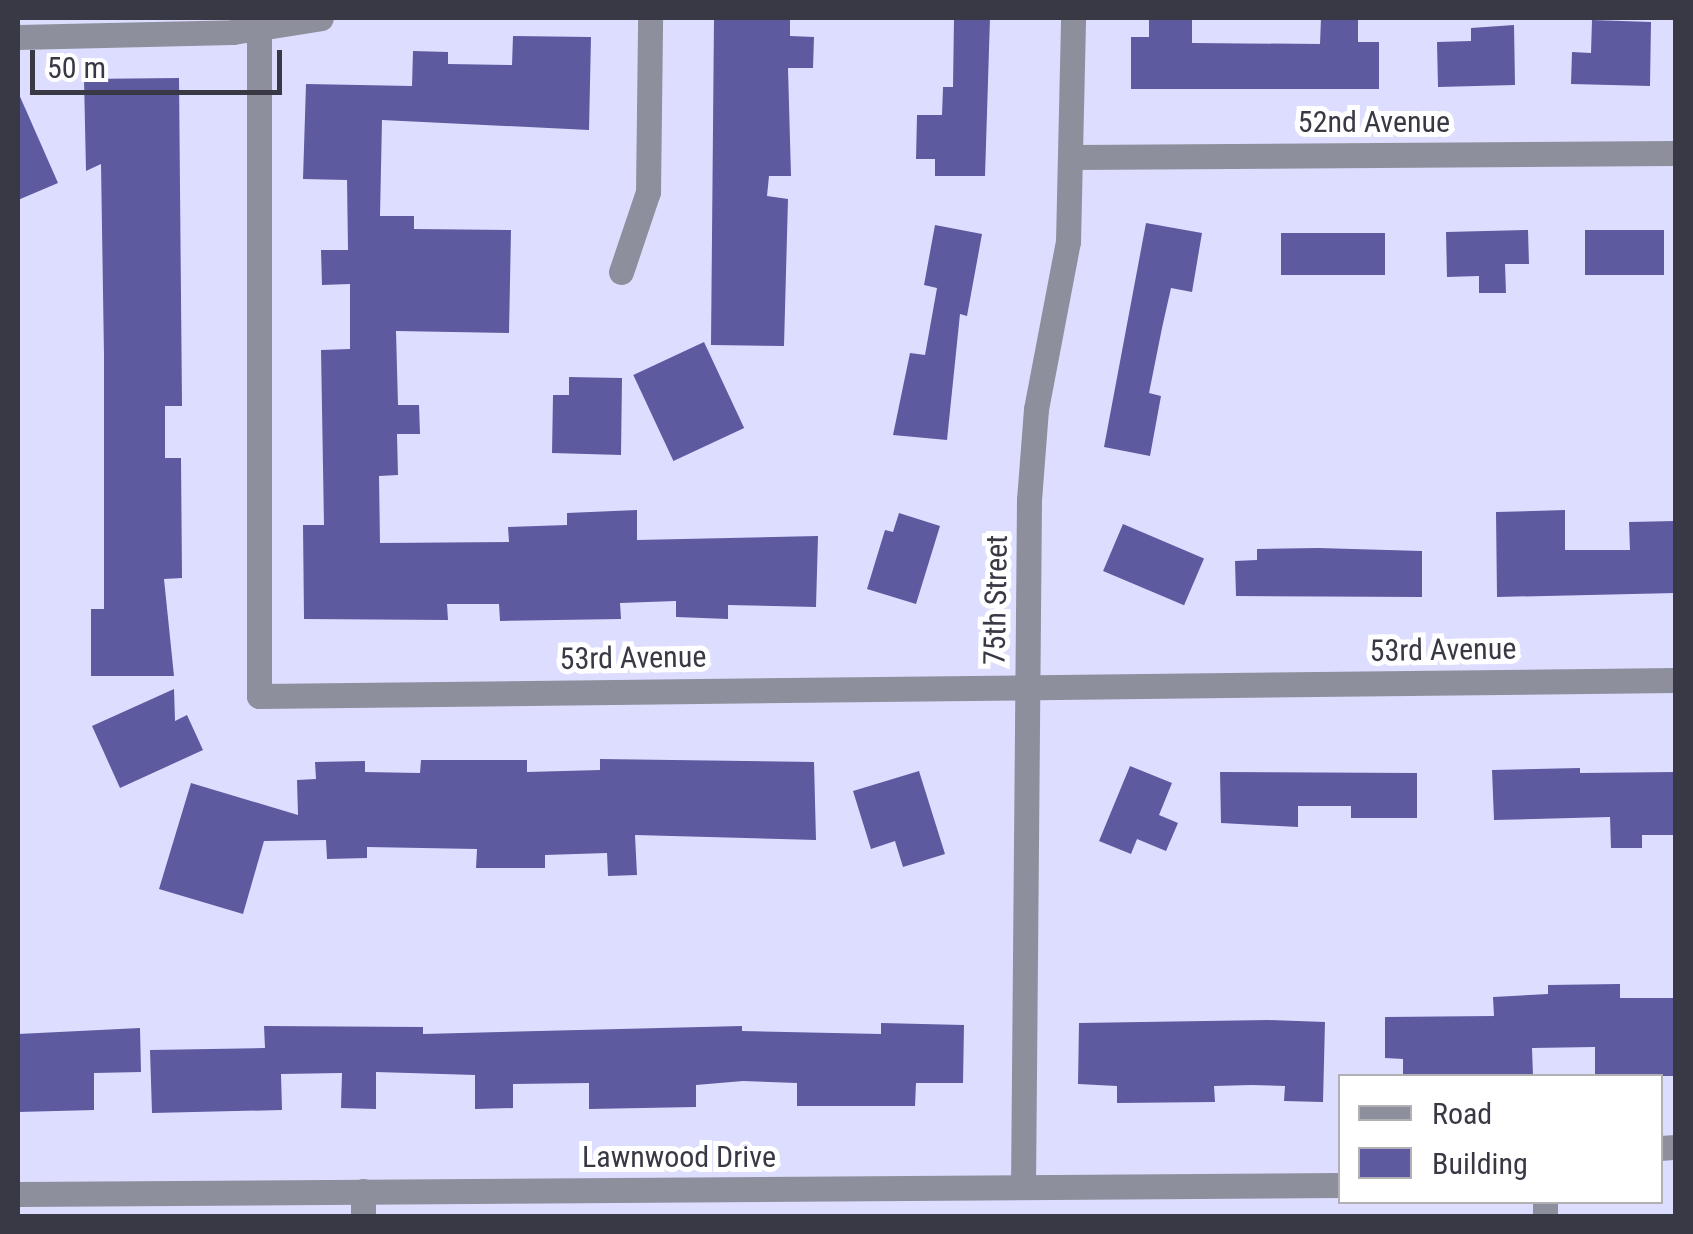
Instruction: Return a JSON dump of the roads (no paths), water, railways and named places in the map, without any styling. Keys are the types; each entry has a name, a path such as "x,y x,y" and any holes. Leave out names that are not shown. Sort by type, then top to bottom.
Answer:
{"street":[{"path":"18,37 259,30 321,18"},
{"path":"621,272 648,192 650,18"},
{"name":"75th Street","path":"1023,1188 1027,685 1036,408 1068,242 1074,18"},
{"name":"53rd Avenue","path":"259,30 258,696 1676,680"},
{"name":"52nd Avenue","path":"1073,156 1676,153"},
{"name":"Lawnwood Drive","path":"18,1194 363,1204 1023,1188 1338,1185"}]}
